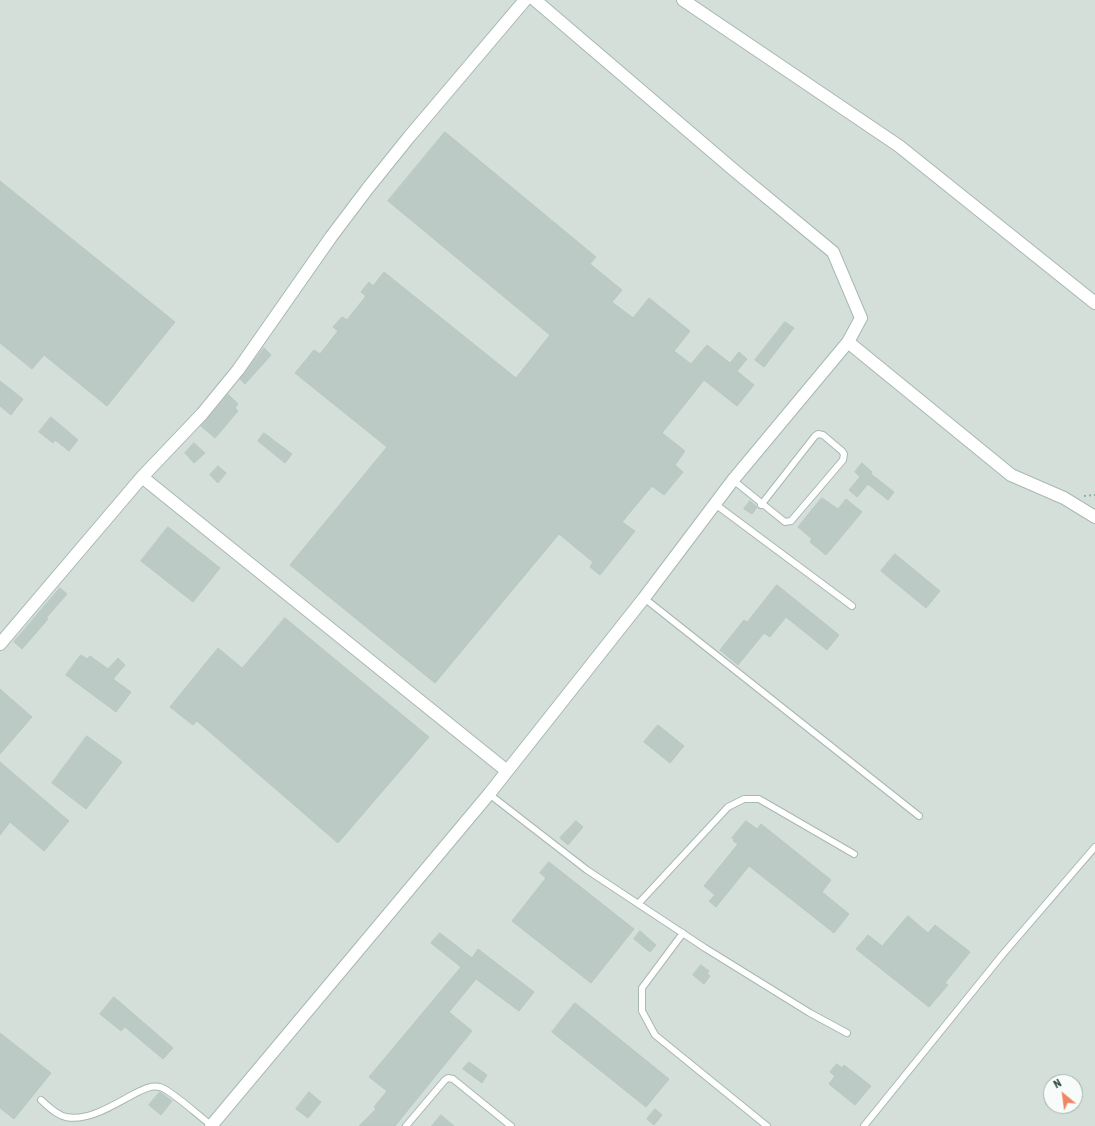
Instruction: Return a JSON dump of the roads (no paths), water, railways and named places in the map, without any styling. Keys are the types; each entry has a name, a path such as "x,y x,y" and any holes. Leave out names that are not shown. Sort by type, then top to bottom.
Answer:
{"street":[{"path":"0,644 142,477 202,414 238,370 331,237 368,188 409,136 525,0"},
{"path":"211,1126 489,794 644,598 732,480 848,342 861,318 833,252 735,171 535,0"},
{"path":"683,0 899,146 1095,303"},
{"path":"848,342 1011,474 1064,498 1095,517"},
{"path":"142,477 507,771"}],"lane":[{"path":"732,480 761,505 785,522 791,522 844,460 844,454 823,435 818,434 761,505"},
{"path":"715,504 852,606"},
{"path":"644,598 919,816"},
{"path":"489,794 587,870 638,904 810,1013 848,1033"},
{"path":"638,904 728,808 744,799 759,799 854,854"},
{"path":"864,1126 1003,954 1095,848"},
{"path":"683,933 642,988 642,1011 655,1035 767,1126"},
{"path":"406,1126 448,1078 453,1079 511,1126"},
{"path":"41,1100 54,1112 66,1117 78,1117 102,1111 145,1088 154,1086 169,1092 211,1126"}]}
